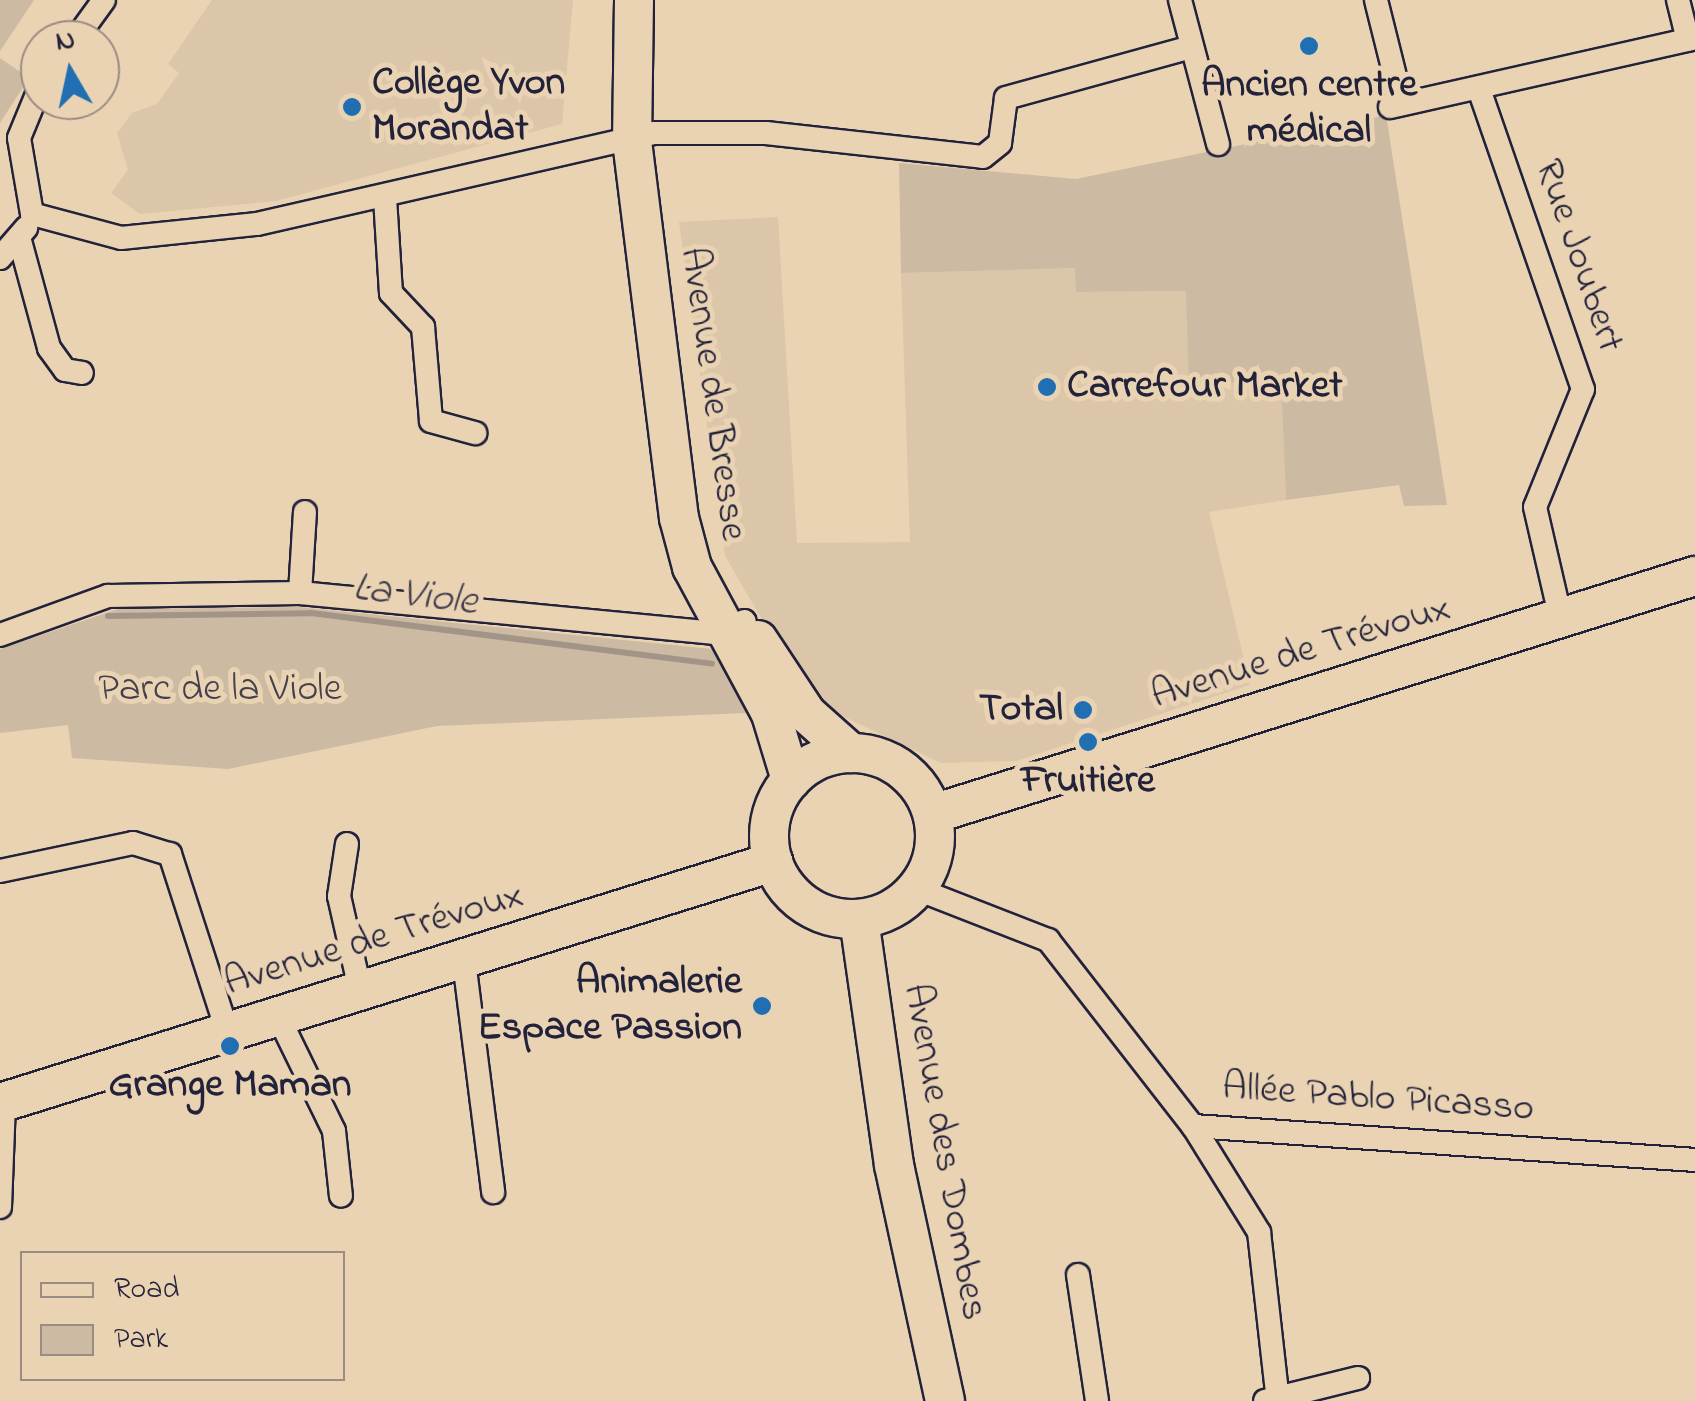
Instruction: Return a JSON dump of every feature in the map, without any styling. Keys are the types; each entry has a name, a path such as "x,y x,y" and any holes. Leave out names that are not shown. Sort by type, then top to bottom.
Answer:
{"main road":[{"name":"Avenue de Bresse","path":"634,0 642,137 702,510 716,565 772,714 790,780"},
{"name":"Avenue de Bresse","path":"642,137 657,0"},
{"name":"Avenue de Trévoux","path":"933,814 1695,576"},
{"name":"Avenue de Bresse","path":"736,625 807,714 851,753"},
{"path":"851,753 910,776 933,814 934,853 917,889 859,919 816,911 773,862 771,818 790,780 851,753"},
{"name":"Avenue de Trévoux","path":"2,1102 773,862"},
{"name":"Avenue des Dombes","path":"859,919 894,1165 945,1401"}],"street":[{"path":"1180,0 1218,144"},
{"path":"1376,0 1396,105 1692,39 1678,0"},
{"path":"32,214 121,238 310,216 642,137 766,133 983,157 1000,143 1006,98 1191,47"},
{"name":"Rue Joubert","path":"1480,88 1583,389 1536,507 1561,620"},
{"path":"0,258 20,241 32,214 18,138 26,120"},
{"path":"385,198 391,294 423,327 431,421 474,434"},
{"path":"20,241 50,348 65,370 82,372"},
{"path":"300,593 305,512"},
{"path":"0,635 38,625 108,596 300,593 461,614 736,625"},
{"path":"0,870 133,844 170,854 227,1031"},
{"path":"346,844 339,896 360,989"},
{"name":"Allée Pablo Picasso","path":"917,889 1048,940 1193,1126 1695,1160"},
{"path":"464,961 493,1192"},
{"path":"278,1016 334,1130 341,1196"},
{"path":"0,1208 2,1102"},
{"path":"1193,1126 1259,1232 1274,1400 1358,1378"},
{"path":"1078,1276 1097,1401"}],"shaded area":[{"name":"Collège Yvon Morandat","path":"212,0 573,0 562,124 276,201 140,214 111,193 128,170 117,133 132,113 157,104 179,73 168,64"},
{"path":"778,217 797,543 910,542 901,273 1076,268 1077,292 1187,291 1281,381 1286,500 1209,512 1250,685 1016,761 941,763 834,712 773,638 725,556 679,222"}],"green space":[{"path":"0,0 34,0 20,20 0,51"},
{"path":"0,58 20,72 20,92 0,123"},
{"path":"1386,115 1447,505 1404,506 1399,485 1286,500 1281,381 1189,384 1186,291 1076,292 1075,268 901,273 899,163 1076,179"},
{"name":"Parc de la Viole","path":"298,607 712,649 746,713 437,726 228,769 72,758 68,725 0,733 0,649 118,609"}],"waterway":[{"name":"La Viole","path":"108,616 311,613 712,664"}],"place":[{"name":"Ancien centre médical","path":"1309,46"},
{"name":"Collège Yvon Morandat","path":"352,107"},
{"name":"Carrefour Market","path":"1047,387"},
{"name":"Total","path":"1083,710"},
{"name":"Fruitière","path":"1088,742"},
{"name":"Animalerie Espace Passion","path":"762,1006"},
{"name":"Grange Maman","path":"230,1046"}]}
